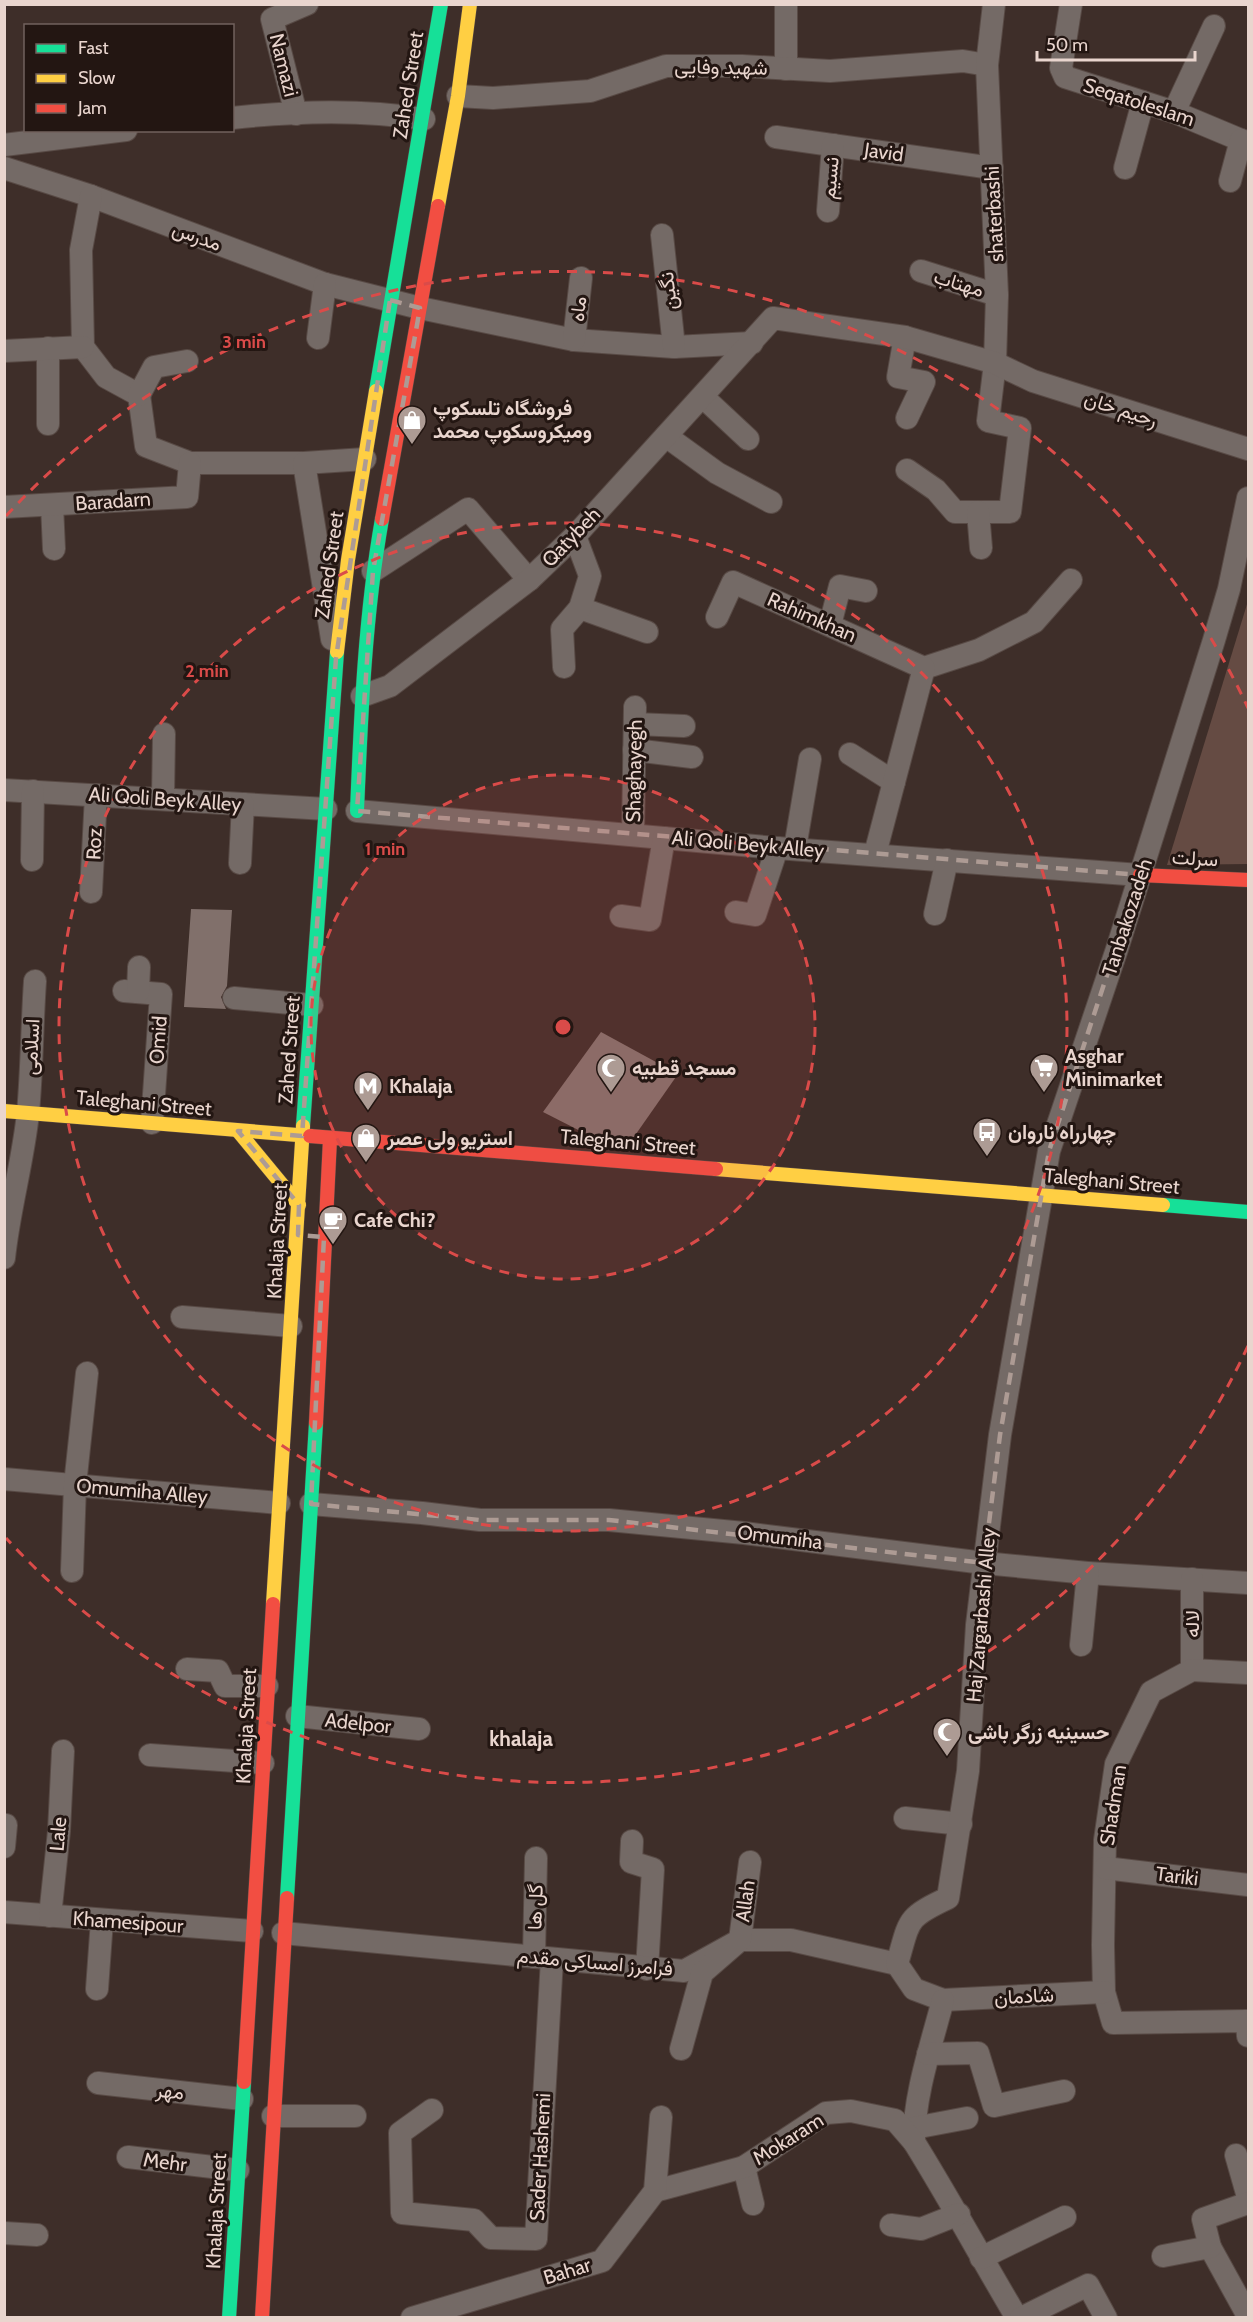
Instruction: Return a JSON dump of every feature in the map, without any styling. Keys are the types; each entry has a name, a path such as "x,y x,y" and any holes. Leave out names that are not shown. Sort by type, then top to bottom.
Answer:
{"main road":[{"name":"Zahed Street","path":"302,1136 336,658 390,300 424,118 441,4"},
{"path":"357,811 362,696 373,571 458,96 470,4"},
{"name":"سرلت","path":"1140,875 1248,880"},
{"name":"Taleghani Street","path":"4,1111 1248,1212"},
{"path":"238,1131 300,1205"},
{"name":"Khalaja Street","path":"229,2318 249,2263 273,2116 283,1933 274,1837 263,1763 300,1205 302,1136"},
{"name":"Khalaja Street","path":"262,2318 249,2263 238,2170 242,2099 252,1931 274,1837 297,1716 311,1504 330,1138"},
{"path":"362,1154 371,1146 387,1142"},
{"path":"328,1205 340,1182"},
{"path":"298,1235 324,1237"}],"street":[{"name":"Namazi","path":"296,114 272,19 307,4"},
{"path":"987,65 994,4"},
{"name":"Seqatoleslam","path":"1071,4 1061,68 1065,77 1174,112 1245,142"},
{"path":"786,5 786,69"},
{"path":"1174,112 1214,26"},
{"name":"شهید وفایی","path":"458,96 493,98 590,91 666,66 830,71 963,61 987,65"},
{"name":"shaterbashi","path":"978,512 1010,512 1020,428 988,421 995,363 997,295 987,65"},
{"path":"1125,168 1143,102"},
{"path":"234,118 296,114 388,113 424,118"},
{"path":"4,145 110,132"},
{"name":"Javid","path":"776,137 992,168"},
{"path":"1230,181 1245,142"},
{"name":"نسیم","path":"828,211 833,145"},
{"name":"مدرس","path":"4,168 91,196 325,285 420,308"},
{"path":"91,196 81,250 83,347 106,377 139,395"},
{"name":"نگین","path":"662,235 674,347"},
{"name":"مهتاب","path":"921,270 997,295"},
{"name":"ماه","path":"574,340 581,278"},
{"path":"318,338 325,285"},
{"path":"420,308 574,340 674,347 752,343"},
{"name":"Qatybeh","path":"362,696 390,686 529,580 575,536 773,318 905,337 995,363"},
{"path":"905,337 898,377 924,382 907,418"},
{"path":"4,351 83,347"},
{"path":"48,348 48,424"},
{"path":"187,361 154,367 139,395 146,446 190,463 304,463 365,459"},
{"name":"رحیم خان","path":"995,363 1033,381 1248,449"},
{"path":"703,397 748,439"},
{"path":"666,436 717,473 771,502"},
{"name":"Baradarn","path":"4,507 187,496 190,463"},
{"path":"304,463 336,658"},
{"path":"907,470 936,490 955,512 978,512 981,548"},
{"name":"Tanbakozadeh","path":"1041,1195 1049,1151 1140,875 1244,540 1248,498"},
{"path":"52,505 54,549"},
{"path":"373,571 468,509 529,580"},
{"path":"564,667 562,629 580,608 590,576 575,536"},
{"path":"875,854 924,668 979,650 1034,622 1071,580"},
{"name":"Rahimkhan","path":"717,617 733,582 924,668"},
{"path":"830,625 840,586 866,591"},
{"path":"580,608 647,632"},
{"name":"Shaghayegh","path":"633,835 635,716 684,726"},
{"path":"163,798 164,734"},
{"path":"634,750 693,757"},
{"path":"850,754 894,782"},
{"path":"736,912 755,915 786,848 810,759"},
{"name":"Ali Qoli Beyk Alley","path":"4,790 163,798 326,810"},
{"path":"32,860 33,791"},
{"name":"Roz","path":"91,892 96,795"},
{"path":"240,863 243,804"},
{"name":"Ali Qoli Beyk Alley","path":"357,811 786,848 1140,875"},
{"path":"621,916 650,920 664,838"},
{"path":"935,914 947,860"},
{"name":"Omid","path":"139,967 131,991 161,994 152,1123"},
{"name":"اسلامی","path":"4,1258 9,1215 22,1156 28,1113 35,981"},
{"path":"234,998 312,1005"},
{"name":"Haj Zargarbashi Alley","path":"897,1964 909,1924 913,1918 918,1912 948,1898 968,1771 984,1563 1000,1435 1041,1195"},
{"path":"182,1317 291,1326"},
{"path":"72,1571 75,1485 87,1373"},
{"name":"Omumiha Alley","path":"4,1479 279,1503"},
{"name":"Omumiha","path":"311,1504 480,1520 609,1520 744,1533 984,1563 1088,1573 1248,1583"},
{"path":"1081,1645 1088,1573"},
{"name":"لاله","path":"1192,1579 1192,1670"},
{"path":"187,1669 218,1671 225,1686 267,1686"},
{"path":"1192,1670 1248,1673"},
{"name":"Shadman","path":"1192,1670 1151,1692 1116,1764 1105,1840 1104,1992 1113,2023 1247,2021 1248,2036"},
{"name":"Adelpor","path":"297,1716 418,1729"},
{"name":"Lale","path":"50,1916 59,1831 63,1751"},
{"path":"150,1755 263,1763"},
{"path":"905,1818 961,1824"},
{"path":"632,1841 631,1862 653,1869 647,1969"},
{"name":"گل ها","path":"536,1858 543,1958"},
{"name":"Allah","path":"740,1940 750,1862"},
{"name":"Tariki","path":"1105,1868 1248,1885"},
{"name":"Khamesipour","path":"4,1912 252,1931"},
{"path":"97,1989 102,1920"},
{"name":"فرامرز امساکی مقدم","path":"283,1933 684,1971 740,1940 791,1940 897,1964"},
{"path":"681,2049 702,1973 740,1940"},
{"name":"Sader Hashemi","path":"432,2110 400,2133 402,2213 474,2220 491,2238 536,2238 543,1958"},
{"path":"897,1964 914,1989 943,2000 928,2054 914,2135 981,2258 1019,2318 1088,2285 1106,2318"},
{"name":"شادمان","path":"943,2000 1104,1992"},
{"path":"928,2054 978,2053 994,2106 1064,2091"},
{"name":"مهر","path":"98,2083 242,2099"},
{"name":"Mokaram","path":"655,2191 744,2167 826,2113 851,2111 896,2120 914,2135"},
{"path":"273,2116 355,2116"},
{"path":"655,2191 661,2117"},
{"path":"914,2135 967,2118"},
{"path":"1236,2155 1248,2198"},
{"name":"Mehr","path":"128,2157 238,2170"},
{"path":"744,2167 753,2204"},
{"name":"Bahar","path":"412,2318 602,2260 655,2191"},
{"path":"1248,2203 1203,2219 1210,2247 1248,2316"},
{"path":"891,2224 921,2229 959,2214"},
{"path":"981,2258 1065,2217"},
{"path":"4,2233 37,2235"},
{"path":"1163,2256 1210,2247"}],"highlighted area":[{"path":"390,300 420,308 373,571 357,811 1140,875 1049,1151 1000,1435 984,1563 609,1520 480,1520 311,1504 324,1237 298,1235 299,1205 238,1131 302,1136 336,658"}],"shaded area":[{"path":"1248,601 1248,864 1167,865"}],"building":[{"path":"191,909 232,910 227,986 221,997 226,1009 184,1007"},
{"name":"مسجد قطبیه","path":"601,1032 678,1074 629,1144 594,1138 543,1112"}],"traffic: fast":[{"path":"376,391 441,4"},
{"path":"357,811 362,701 371,591 382,519"},
{"path":"303,1126 337,652"},
{"path":"1163,1205 1248,1212"},
{"path":"287,1898 316,1423"},
{"path":"229,2318 244,2082"}],"traffic: slow":[{"path":"438,206 458,96 470,4"},
{"path":"337,652 348,560 376,391"},
{"path":"4,1111 310,1136"},
{"path":"273,1604 303,1126"},
{"path":"238,1131 299,1205"},
{"path":"716,1169 1163,1205"}],"traffic: jam":[{"path":"382,519 438,206"},
{"path":"1140,875 1248,880"},
{"path":"310,1136 716,1169"},
{"path":"316,1423 330,1139"},
{"path":"244,2082 273,1604"},
{"path":"262,2318 287,1898"}],"place":[{"name":"فروشگاه تلسکوپ ومیکروسکوپ محمد","path":"412,446"},
{"name":"مسجد قطبیه","path":"611,1094"},
{"name":"Asghar Minimarket","path":"1044,1094"},
{"name":"Khalaja","path":"368,1112"},
{"name":"چهارراه ناروان","path":"987,1158"},
{"name":"استریو ولی عصر","path":"366,1164"},
{"name":"Cafe Chi?","path":"333,1246"},
{"name":"حسینیه زرگر باشی","path":"947,1758"}],"district":[{"name":"khalaja","path":"521,1739"}]}
